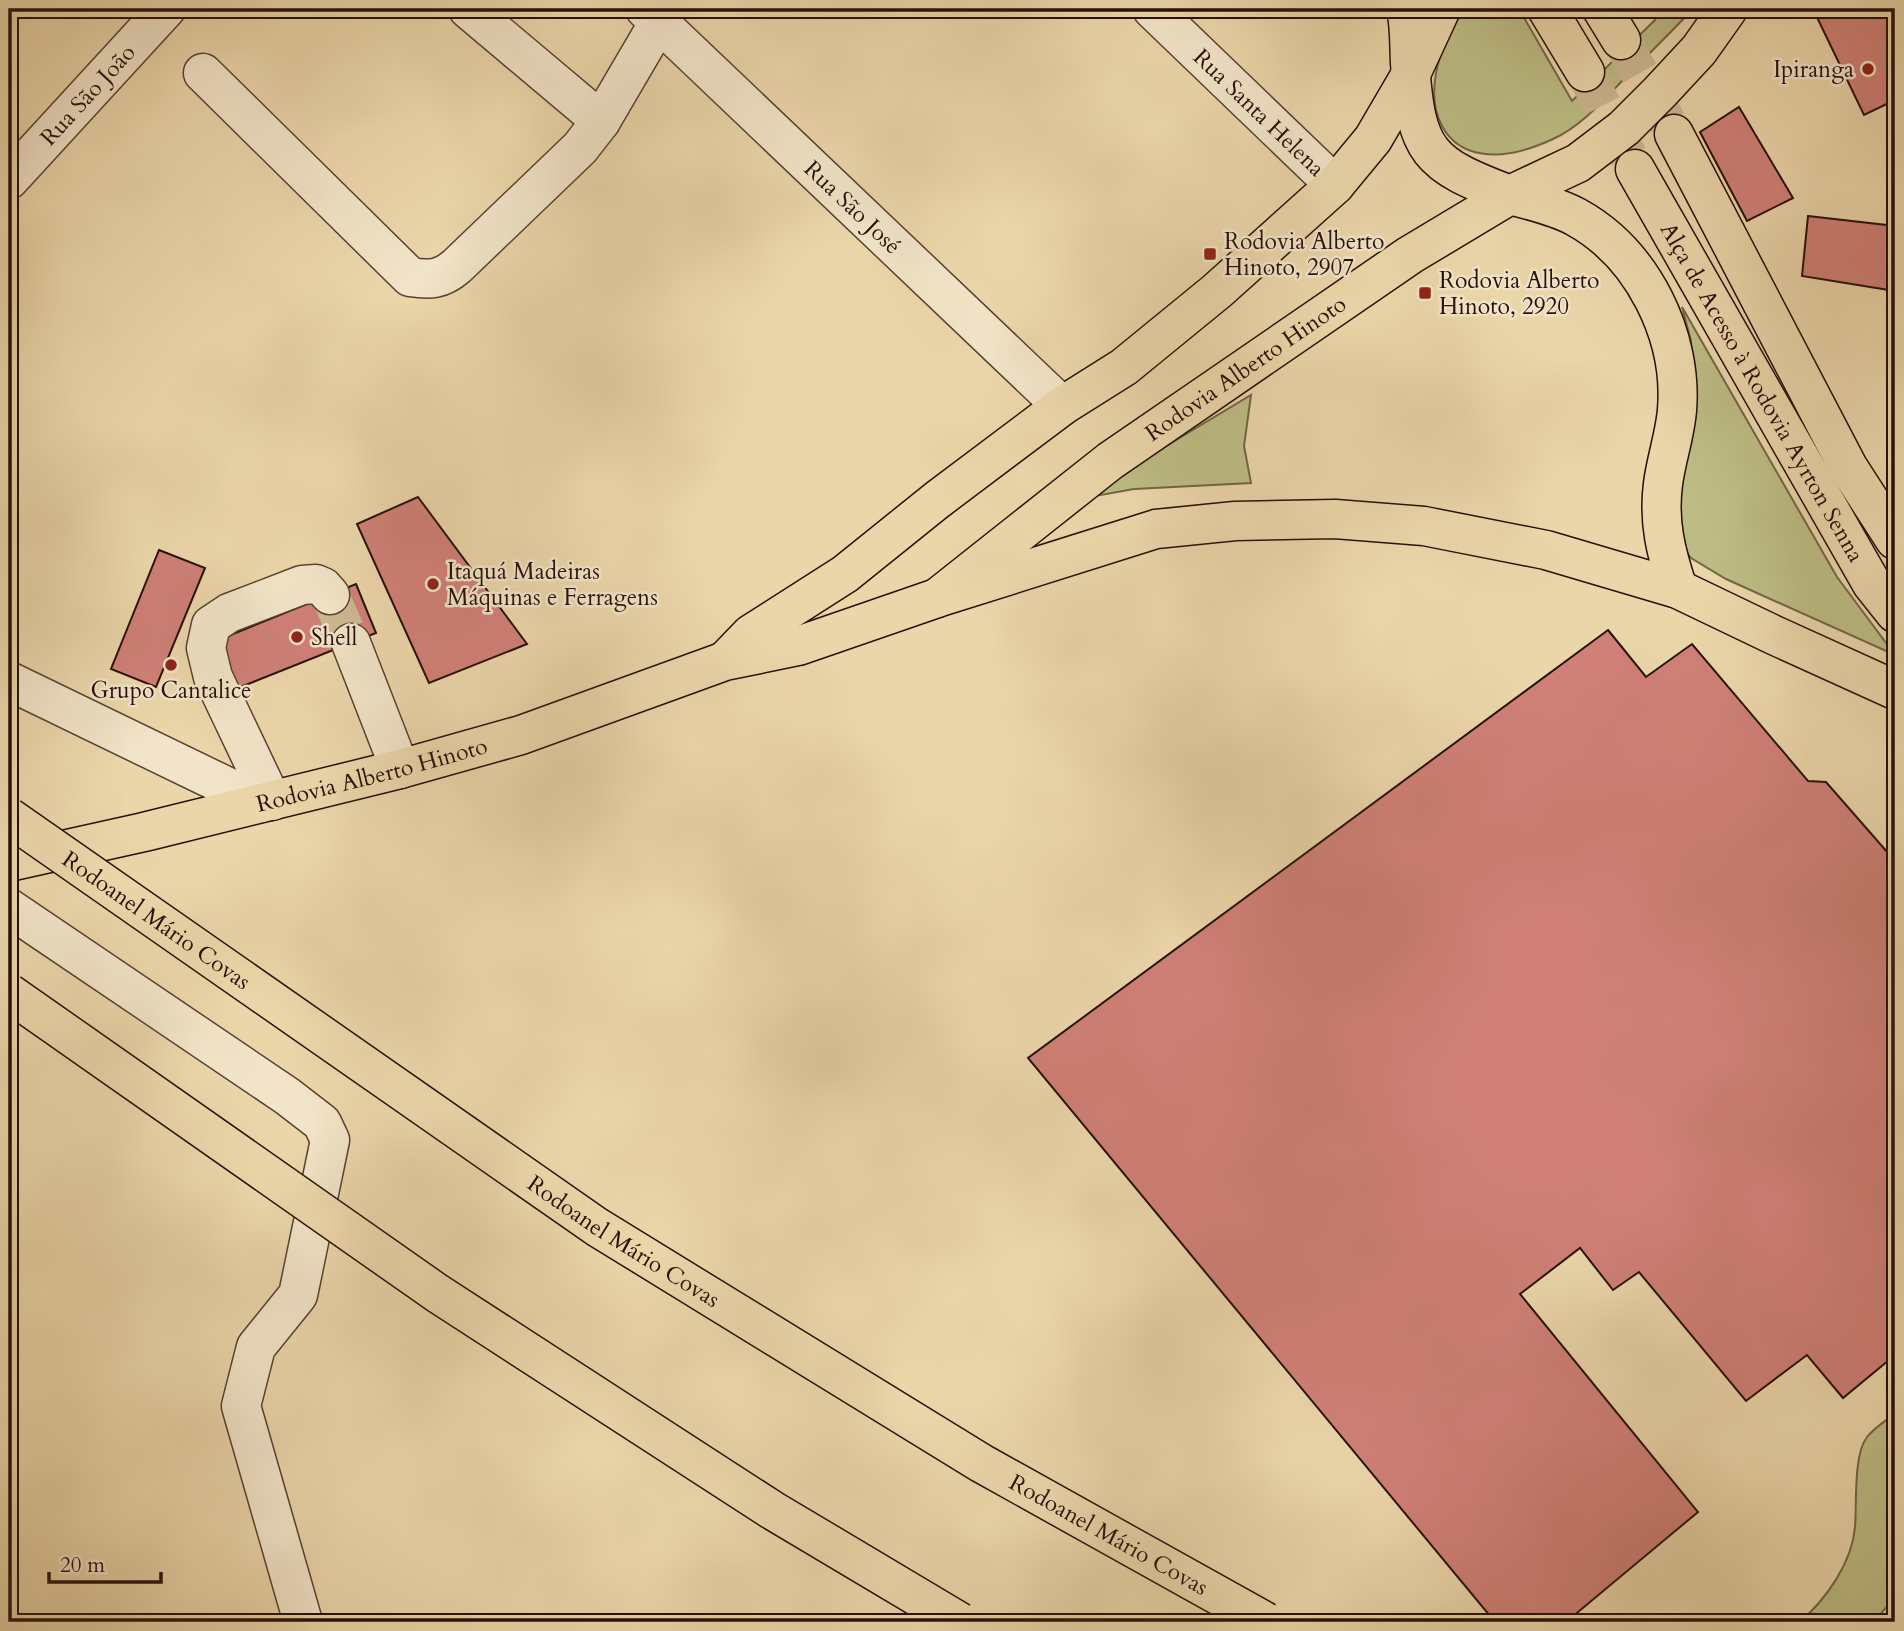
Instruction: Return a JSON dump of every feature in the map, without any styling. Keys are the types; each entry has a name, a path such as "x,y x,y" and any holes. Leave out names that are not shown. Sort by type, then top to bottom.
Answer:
{"main road":[{"path":"1406,9 1418,123 1427,147 1440,162 1463,177 1574,216 1596,230 1638,274 1656,302 1668,332 1676,365 1677,410 1663,484 1661,513 1663,540 1678,589"},
{"name":"Rodovia Alberto Hinoto","path":"724,661 751,634 845,574 1062,405 1124,367 1217,291 1335,185 1373,139 1411,74 1441,9"},
{"path":"1547,9 1585,72"},
{"name":"Rodovia Alberto Hinoto","path":"9,862 267,802 521,735 724,661 799,646 937,598 1110,461 1410,255 1510,195 1578,163 1624,128 1699,50 1728,9"},
{"name":"Alça de Acesso à Rodovia Ayrton Senna","path":"1674,134 1848,467 1895,540"},
{"name":"Alça de Acesso à Rodovia Ayrton Senna","path":"1635,169 1872,584 1895,613"},
{"path":"937,598 1156,528 1235,521 1335,519 1424,526 1546,550 1678,589 1895,690"},
{"name":"Rodoanel Mário Covas","path":"9,817 597,1227 981,1463 1266,1622"},
{"path":"9,993 437,1293 772,1510 960,1622"}],"street":[{"name":"Rua São João","path":"9,180 166,9"},
{"path":"468,9 601,121"},
{"name":"Rua Santa Helena","path":"1152,9 1335,185"},
{"path":"203,73 410,277 429,280 444,277 457,266 580,148 601,121 652,16"},
{"name":"Rua São José","path":"652,16 1062,405"},
{"path":"267,802 213,677 206,648 211,625 229,613 302,585 316,584 330,595"},
{"path":"351,643 400,769"},
{"path":"9,681 267,802"},
{"path":"9,908 287,1096 322,1123 330,1140 298,1295 256,1347 242,1406 303,1622"}],"shaded area":[{"path":"1465,9 1519,9 1572,101 1655,20 1649,9 1693,9 1599,105 1573,127 1553,139 1514,152 1482,154 1458,144 1442,127 1435,102 1436,73 1446,41"},
{"path":"1682,307 1837,577 1895,655 1726,579 1691,558 1675,535 1693,378 1691,341"},
{"path":"1251,395 1244,446 1251,483 1134,489 1078,499"},
{"path":"1895,1413 1895,1597 1874,1622 1800,1622 1828,1591 1849,1554 1855,1527 1858,1468 1863,1445 1870,1434"}],"building":[{"name":"Ipiranga","path":"1813,9 1895,9 1895,100 1864,115"},
{"path":"1739,107 1793,198 1747,221 1700,132"},
{"path":"1808,216 1895,226 1895,291 1802,276"},
{"name":"Itaquá Madeiras Máquinas e Ferragens","path":"418,497 527,644 429,683 357,524"},
{"path":"159,550 205,568 156,687 111,669"},
{"name":"Shell","path":"356,584 376,633 238,688 218,640"},
{"path":"1608,630 1646,677 1692,644 1808,781 1826,782 1895,861 1895,1355 1843,1398 1807,1355 1746,1401 1639,1272 1613,1290 1580,1248 1520,1294 1698,1512 1566,1622 1495,1622 1028,1058"}],"tunnel":[{"path":"1621,40 1674,134"},
{"path":"1585,72 1632,163"},
{"path":"330,595 351,643"}],"place":[{"name":"Ipiranga","path":"1868,69"},
{"name":"Rodovia Alberto Hinoto, 2907","path":"1210,254"},
{"name":"Rodovia Alberto Hinoto, 2920","path":"1425,293"},
{"name":"Itaquá Madeiras Máquinas e Ferragens","path":"433,584"},
{"name":"Shell","path":"297,637"},
{"name":"Grupo Cantalice","path":"171,665"}]}
